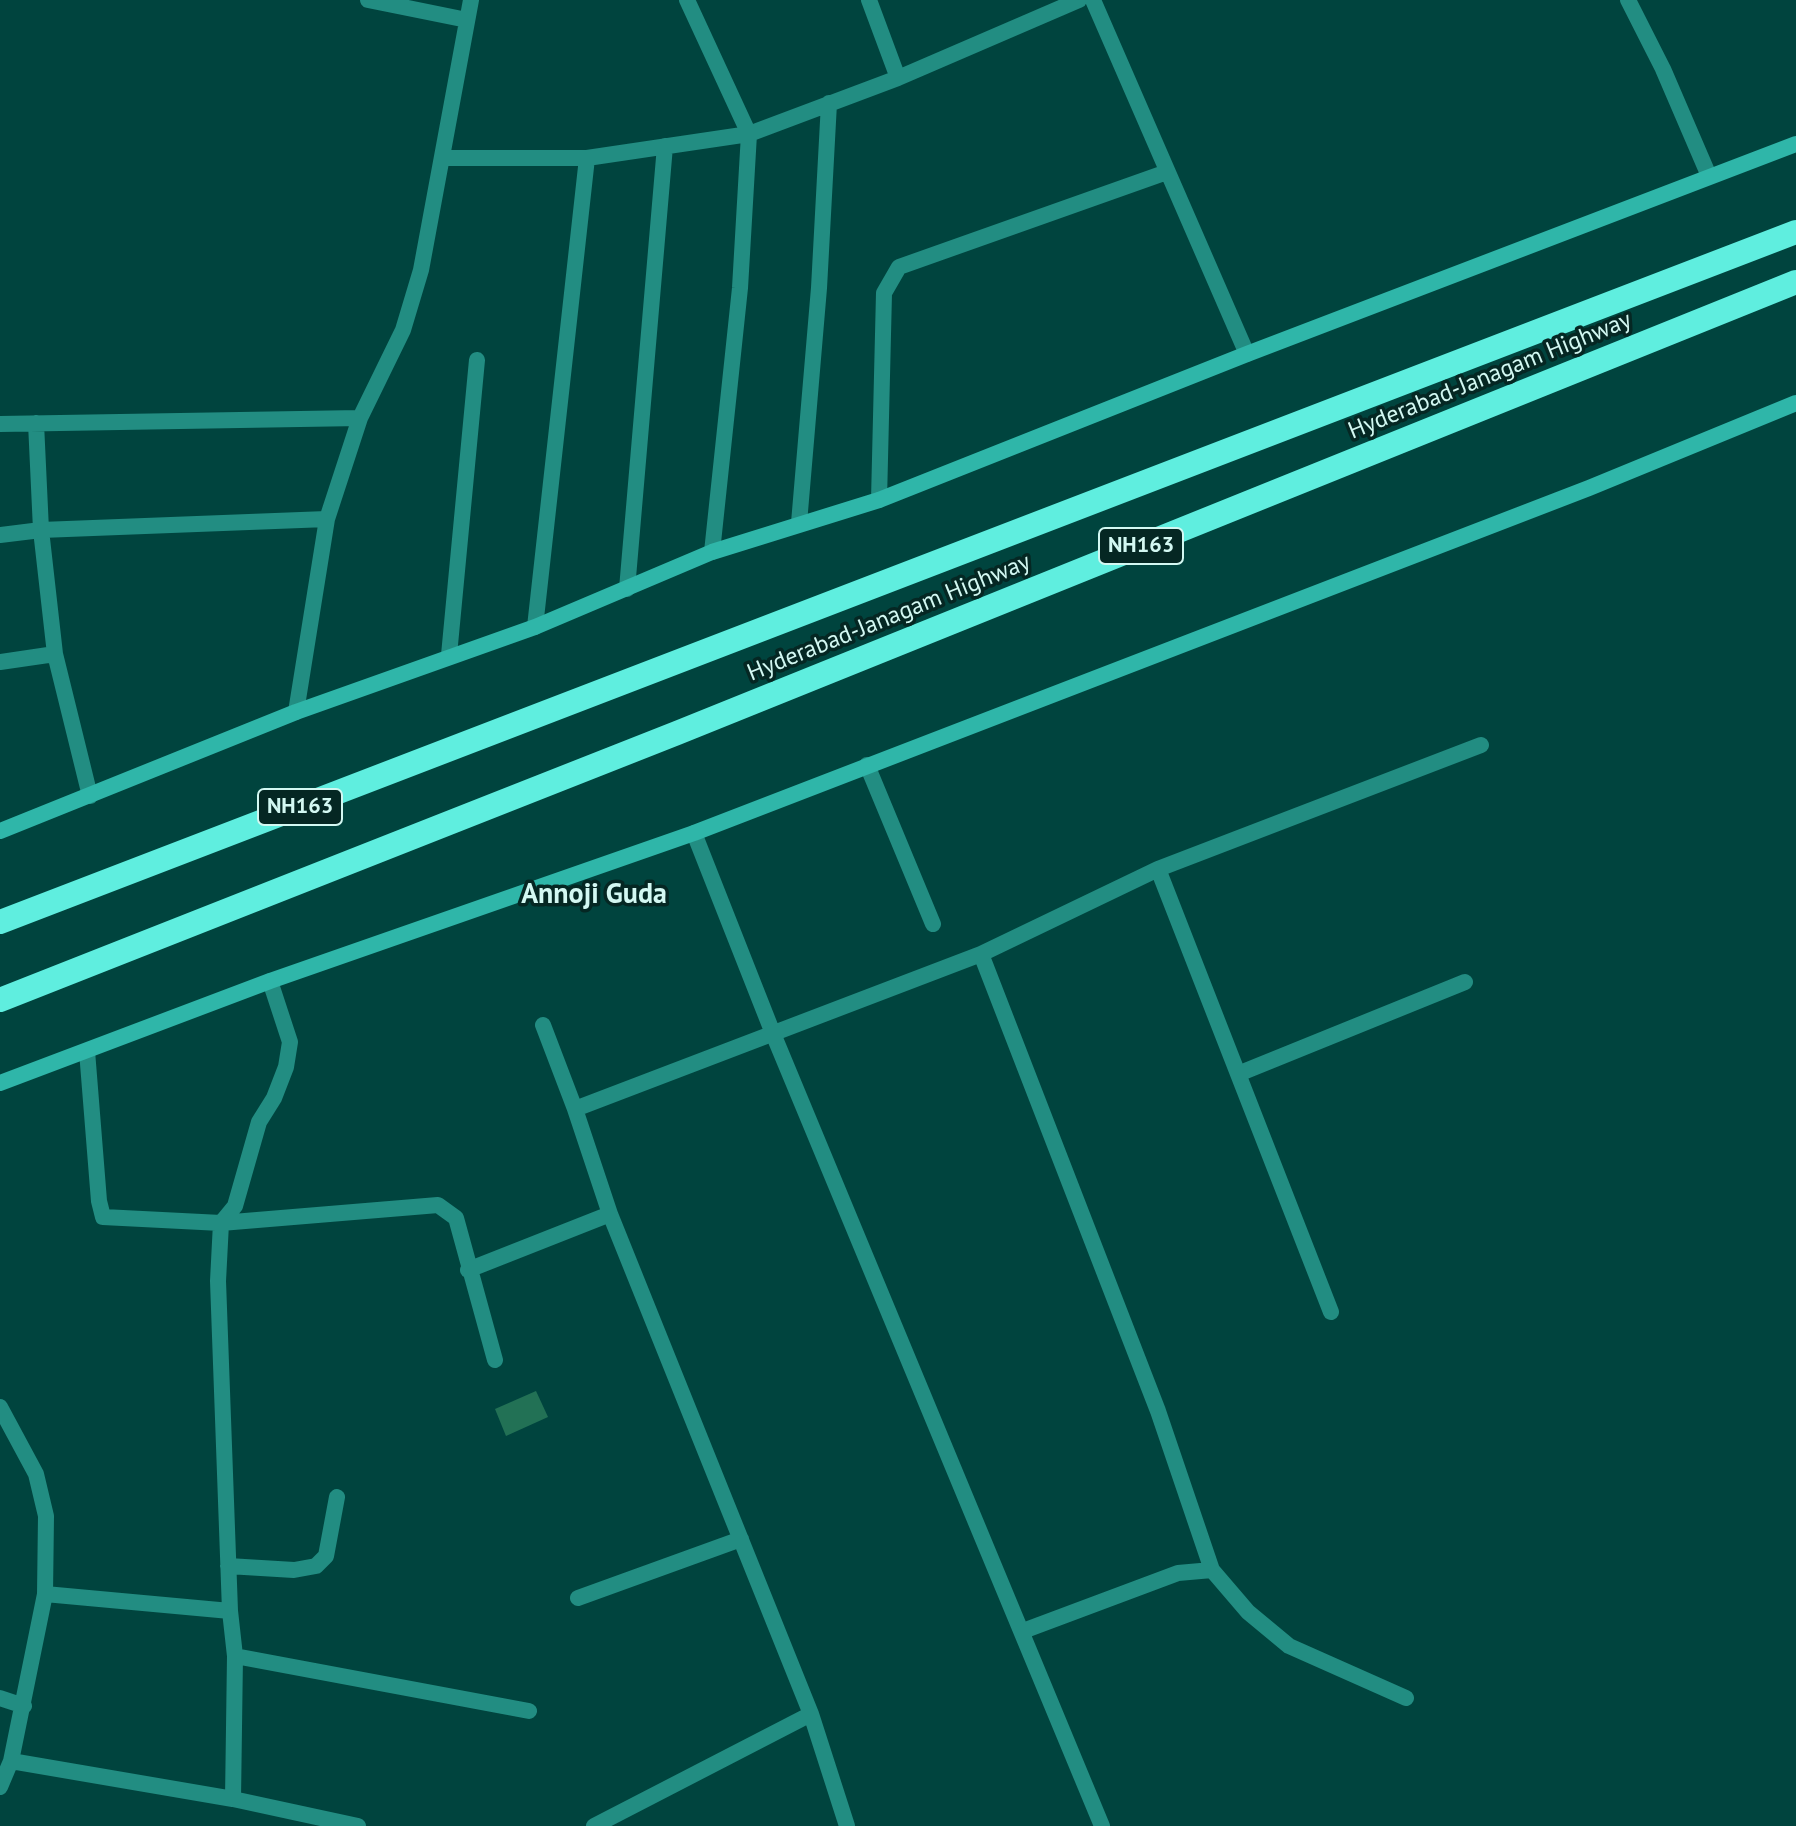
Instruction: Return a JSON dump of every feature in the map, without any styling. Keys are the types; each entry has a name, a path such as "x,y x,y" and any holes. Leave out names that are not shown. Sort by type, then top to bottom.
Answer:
{"highway":[{"name":"Hyderabad-Janagam Highway","path":"0,922 1796,232"},
{"name":"Hyderabad-Janagam Highway","path":"0,1000 588,769 1796,282"}],"street":[{"path":"368,0 467,20"},
{"path":"296,712 327,519 360,418 403,330 421,270 471,0"},
{"path":"687,0 749,134 740,288 712,552"},
{"path":"869,0 898,78"},
{"path":"444,158 587,158 749,134 898,78 1079,0"},
{"path":"1093,0 1247,354"},
{"path":"1628,0 1663,69 1709,176"},
{"path":"799,523 819,288 829,103"},
{"path":"0,831 296,712 449,655 535,627 712,552 879,500 1247,354 1796,144"},
{"path":"627,589 665,146"},
{"path":"535,627 587,158"},
{"path":"879,500 884,293 899,267 1167,172"},
{"path":"449,655 477,360"},
{"path":"0,1083 270,981 694,833 1589,488 1796,403"},
{"path":"0,424 360,418"},
{"path":"36,423 41,530 55,654 90,796"},
{"path":"0,535 41,530 327,519"},
{"path":"0,662 55,654"},
{"path":"575,1109 774,1036 981,954 1158,869 1481,745"},
{"path":"867,765 933,924"},
{"path":"694,833 774,1036 1102,1826"},
{"path":"1158,869 1331,1312"},
{"path":"981,954 1158,1411 1212,1570 1248,1612 1289,1646 1406,1698"},
{"path":"233,1799 235,1656 230,1611 218,1281 221,1223 235,1206 259,1122 274,1098 286,1067 290,1042 270,981"},
{"path":"1238,1074 1465,982"},
{"path":"543,1025 610,1214 811,1714 847,1826"},
{"path":"87,1051 99,1201 103,1217 221,1223 438,1205 456,1218 495,1360"},
{"path":"468,1270 610,1214"},
{"path":"0,1407 36,1474 46,1516 45,1594 24,1706 11,1761 0,1787"},
{"path":"228,1566 294,1570 316,1566 326,1556 337,1497"},
{"path":"578,1598 741,1539"},
{"path":"1023,1631 1178,1573 1212,1570"},
{"path":"45,1594 230,1611"},
{"path":"235,1656 529,1711"},
{"path":"0,1698 24,1706"},
{"path":"594,1826 811,1714"},
{"path":"11,1761 233,1799 358,1826"}],"building":[{"path":"536,1391 548,1417 506,1436 495,1409"}],"district":[{"name":"Annoji Guda","path":"594,895"}]}
